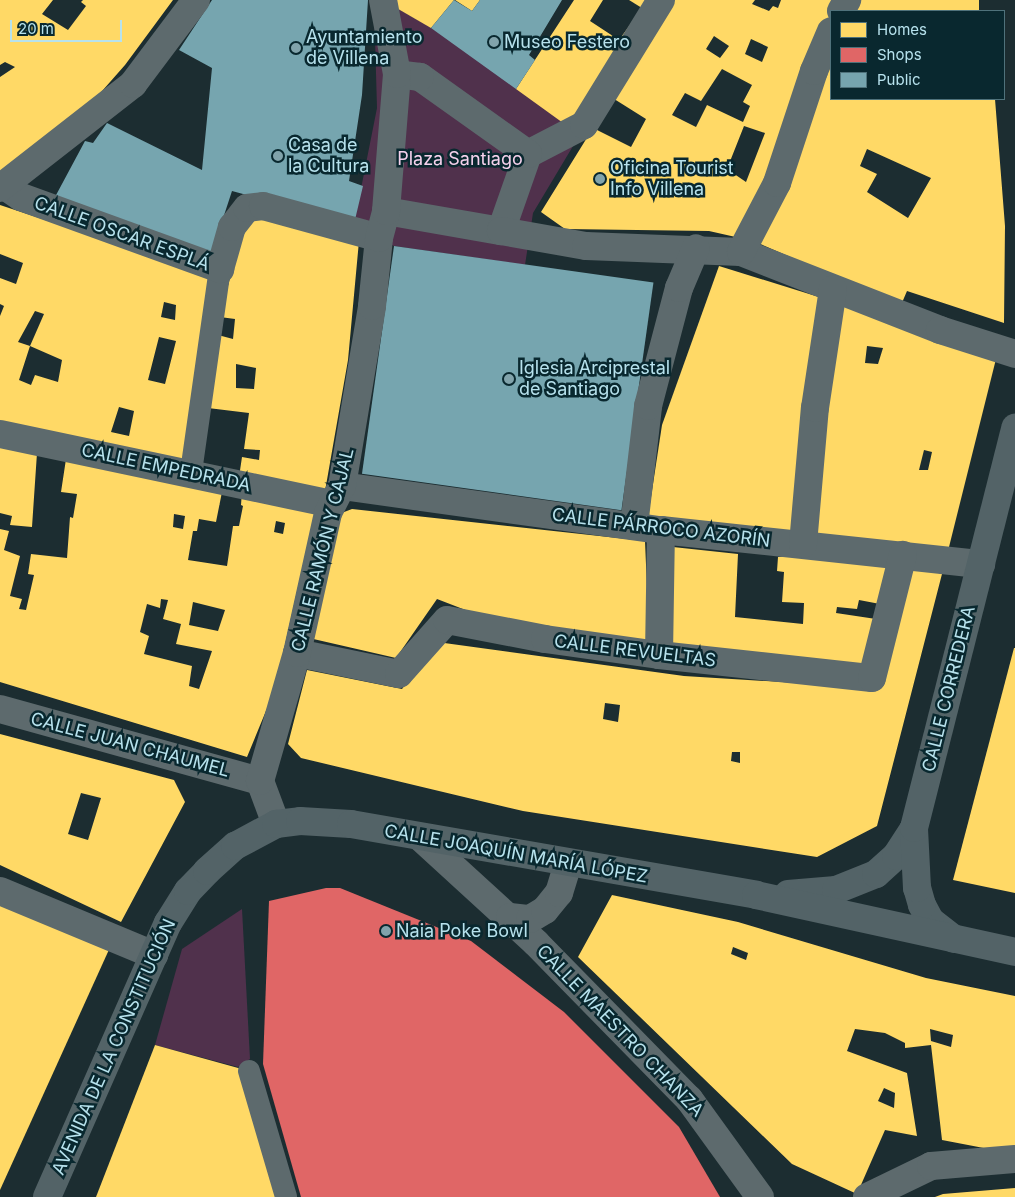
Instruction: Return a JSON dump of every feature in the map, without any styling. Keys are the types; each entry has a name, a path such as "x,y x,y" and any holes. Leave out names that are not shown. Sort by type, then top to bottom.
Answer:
{"street":[{"path":"2,187 133,84 196,0"},
{"name":"CALLE RAMÓN Y CAJAL","path":"260,781 297,653 337,495 372,306 379,238 386,211 397,74 383,0"},
{"path":"501,232 528,154 584,125 661,0"},
{"path":"741,252 777,183 814,71 830,33"},
{"path":"397,74 420,77 528,154"},
{"name":"CALLE OSCAR ESPLÁ","path":"2,187 20,198 220,269 232,227 247,208 263,206 379,238"},
{"path":"386,211 586,246 696,248 741,252 833,289 1015,354"},
{"path":"634,526 648,406 679,288 696,248"},
{"path":"803,544 815,408 833,289"},
{"name":"CALLE CORREDERA","path":"954,940 930,920 922,905 917,888 914,828 1015,428"},
{"name":"CALLE EMPEDRADA","path":"0,434 191,472 337,495"},
{"name":"CALLE PÁRROCO AZORÍN","path":"337,495 981,564"},
{"path":"659,655 661,530"},
{"name":"CALLE REVUELTAS","path":"297,653 399,674 447,620 545,639 659,655 872,678 903,555"},
{"name":"CALLE JUAN CHAUMEL","path":"0,709 260,781"},
{"path":"260,781 276,824"},
{"name":"CALLE JOAQUÍN MARÍA LÓPEZ","path":"276,824 334,822 756,895 905,930 1015,952"},
{"name":"AVENIDA DE LA CONSTITUCIÓN","path":"47,1197 168,923 201,878 235,846 276,824"},
{"name":"CALLE JOAQUÍN MARÍA LÓPEZ","path":"756,895 802,894 857,883 876,874 896,856 914,828"},
{"name":"CALLE MAESTRO CHANZA","path":"420,837 510,917 689,1099 760,1197"},
{"path":"510,917 530,919 545,910 559,893 568,863"},
{"path":"0,891 154,955"},
{"path":"867,1197 931,1166 1015,1159"}],"lane":[{"path":"191,472 220,269"},
{"path":"249,1071 286,1197"}],"green space":[{"name":"Plaza Santiago","path":"374,3 393,6 427,25 582,131 533,213 525,265 394,246 354,224 377,108"},
{"path":"242,909 250,1059 238,1067 155,1045 182,949"}],"building: Homes":[{"path":"0,0 53,0 42,14 68,30 86,6 81,2 83,0 173,0 125,65 88,107 0,175 0,77 15,67 5,62 0,65"},
{"path":"393,0 454,0 431,28 393,6"},
{"path":"455,0 480,0 472,11"},
{"path":"574,0 603,0 590,21 619,40 635,18 570,128 516,89"},
{"path":"629,0 658,0 650,13"},
{"path":"670,0 755,0 752,4 769,11 773,6 778,8 781,0 842,0 838,10 830,10 830,28 740,238 709,231 565,229 541,212 593,128 631,147 646,119 611,97","holes":["714,36 729,46 720,58 706,49","751,39 768,47 762,62 745,54","722,69 752,85 743,102 750,106 743,122 707,105 696,127 672,115 685,93 701,101","744,126 765,133 746,182 727,169"]},
{"path":"852,0 979,0 979,10 852,10"},
{"path":"830,47 830,100 995,100 1005,226 1004,323 907,291 901,305 758,243","holes":["867,149 931,178 908,218 867,192 877,174 860,166"]},
{"path":"0,205 217,277 188,466 0,424 0,316 4,306 0,304 0,278 16,284 23,263 0,254","holes":["164,302 176,305 175,320 161,317","35,311 44,314 30,346 18,342","159,337 176,341 165,384 148,380","30,346 62,360 58,382 35,375 31,385 19,380","119,407 134,411 129,436 111,432"]},
{"path":"268,211 359,241 348,360 324,497 239,477 242,457 259,460 260,450 244,449 249,413 208,408 218,335 233,339 235,319 220,317 245,220","holes":["236,364 256,368 254,389 236,388"]},
{"path":"719,266 822,298 793,533 648,517 662,425"},
{"path":"838,300 996,359 947,555 815,535","holes":["867,346 883,348 878,364 865,363","924,450 932,452 928,470 919,470"]},
{"path":"0,444 37,453 32,527 10,525 12,516 0,513"},
{"path":"66,459 223,487 216,522 199,519 197,531 193,531 188,560 227,566 233,526 239,526 243,506 241,505 242,491 316,507 275,689 247,757 0,682 0,529 9,531 4,550 20,556 10,596 22,599 19,609 26,610 34,575 28,574 31,554 67,558 70,517 73,518 77,494 61,492","holes":["174,514 185,516 183,529 173,527","276,521 285,523 283,534 274,532","161,599 168,600 163,619 181,624 176,644 212,651 199,689 189,686 192,666 144,654 149,636 140,632 147,604 160,608","193,602 225,610 218,631 189,625"]},
{"path":"352,509 645,541 649,635 642,644 494,621 437,599 396,658 309,638 339,514"},
{"path":"673,547 738,554 735,617 803,624 804,603 782,602 784,572 777,571 778,557 808,554 893,558 880,604 859,600 857,609 837,607 836,613 876,619 863,666 670,649"},
{"path":"907,564 942,574 877,826 817,857 523,811 301,758 288,744 307,670 402,689 437,642 684,676 862,687","holes":["605,703 620,705 618,722 603,719","732,752 740,752 740,763 731,761"]},
{"path":"1015,648 1015,893 953,880"},
{"path":"0,734 174,780 185,802 121,922 0,865","holes":["81,793 101,798 88,840 68,834"]},
{"path":"612,895 738,922 926,978 1015,996 1015,1154 942,1140 931,1045 905,1048 905,1043 885,1033 855,1029 847,1051 907,1073 917,1136 885,1130 857,1194 792,1164 578,957","holes":["733,947 748,953 746,960 731,954","930,1029 953,1035 951,1047 931,1041","884,1088 895,1093 894,1108 878,1101"]},
{"path":"0,898 112,943 0,1190"},
{"path":"155,1045 249,1071 277,1197 96,1197"},
{"path":"1015,1188 1015,1197 935,1197 943,1194"}],"building: Shops":[{"path":"326,888 340,888 471,941 564,1012 679,1127 720,1197 301,1197 263,1064 269,901"}],"building: Public":[{"name":"Casa de la Cultura","path":"212,0 368,0 362,95 349,181 363,186 354,224 232,191 211,255 55,197 85,141 93,143 107,123 202,170 212,68 179,50"},
{"name":"Museo Festero","path":"454,0 472,11 480,0 562,0 529,55 535,60 516,89 431,28"},
{"name":"Iglesia Arciprestal de Santiago","path":"394,246 653,282 621,510 362,474"}],"place":[{"name":"Museo Festero","path":"494,42"},
{"name":"Ayuntamiento de Villena","path":"296,48"},
{"name":"Casa de la Cultura","path":"278,156"},
{"name":"Oficina Tourist Info Villena","path":"600,179"},
{"name":"Iglesia Arciprestal de Santiago","path":"509,379"},
{"name":"Naia Poke Bowl","path":"386,931"}]}
